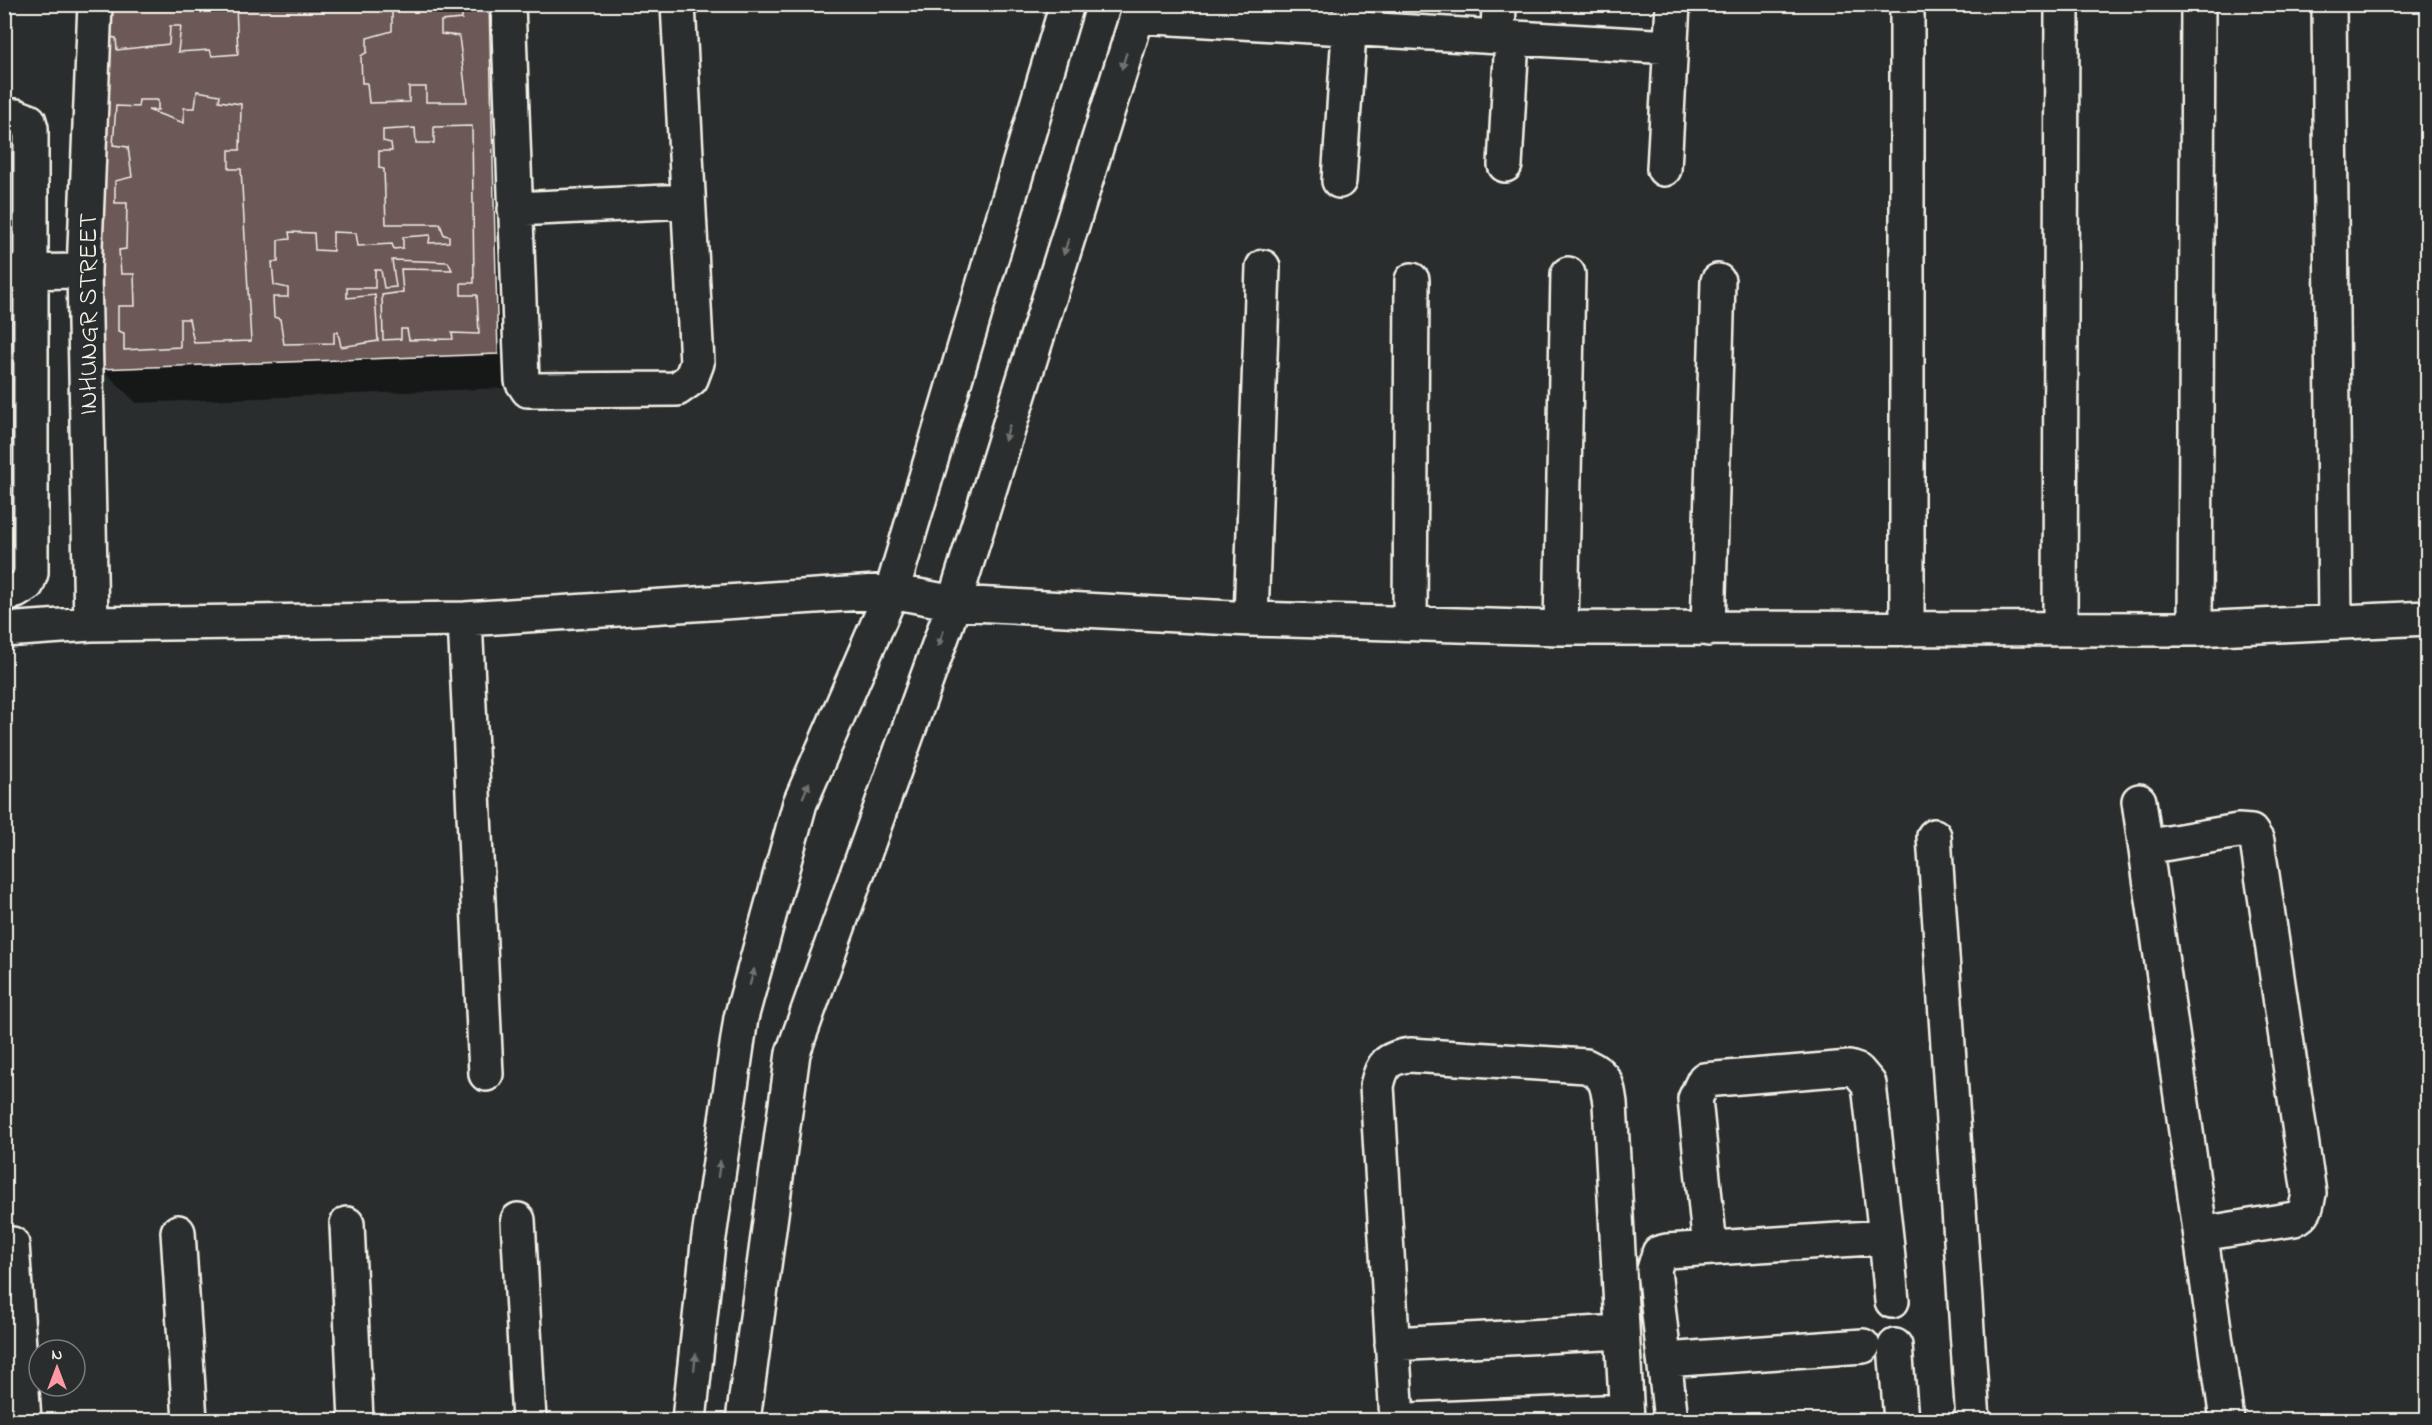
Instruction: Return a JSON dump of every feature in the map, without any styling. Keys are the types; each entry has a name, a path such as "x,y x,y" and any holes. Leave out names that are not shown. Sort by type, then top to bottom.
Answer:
{"street":[{"name":"INHUNGR STREET","path":"91,624 84,271 95,4"},
{"path":"508,4 522,381 528,390 677,389 691,379 697,363 678,4"},
{"path":"688,1420 708,1244 741,1018 800,802 892,591 1067,4"},
{"path":"1500,4 1505,37 1505,165"},
{"path":"1664,169 1673,4"},
{"path":"1907,4 1907,629"},
{"path":"2060,629 2062,4"},
{"path":"2195,629 2198,4"},
{"path":"2329,4 2335,622"},
{"path":"743,1420 792,1053 954,603 1139,10 1350,17 1505,37 1671,47"},
{"path":"1339,181 1350,17"},
{"path":"4,117 23,118 28,121 31,128 17,272 17,481 30,573 27,584 16,591 4,594"},
{"path":"515,209 688,201"},
{"path":"1251,619 1263,267"},
{"path":"17,272 84,271"},
{"path":"1561,628 1568,274"},
{"path":"1410,622 1412,280"},
{"path":"1708,628 1718,281"},
{"path":"4,630 91,624 465,619 892,591 954,603 1251,619 1561,628 2195,629 2427,618"},
{"path":"465,619 486,1074"},
{"path":"2139,801 2227,1420"},
{"path":"2146,847 2238,831 2251,832 2257,841 2308,1181 2307,1206 2302,1215 2294,1219 2200,1234"},
{"path":"1934,836 1973,1420"},
{"path":"1397,1420 1377,1086 1381,1069 1394,1057 1410,1055 1586,1066 1600,1072 1607,1086 1610,1103 1627,1416 1410,1420"},
{"path":"1710,1248 1695,1099 1704,1080 1848,1068 1858,1071 1869,1084 1892,1301"},
{"path":"518,1220 529,1420"},
{"path":"347,1224 356,1420"},
{"path":"178,1232 190,1420"},
{"path":"1671,1420 1655,1262 1659,1253 1886,1236"},
{"path":"12,1244 24,1420"},
{"path":"1392,1344 1622,1332"},
{"path":"1665,1360 1863,1346"},
{"path":"1895,1346 1901,1420"}],"building":[{"path":"94,4 489,4 498,354 100,369"},
{"path":"109,4 236,4 238,54 212,56 210,50 178,52 181,26 170,26 169,44 117,50 116,38 109,37"},
{"path":"392,4 462,4 462,19 441,21 441,34 459,36 467,102 426,102 426,87 409,87 409,102 369,103 367,83 362,83 361,56 367,52 367,38 392,31"},
{"path":"197,91 220,95 219,101 241,104 240,150 229,150 229,169 241,169 251,341 194,343 189,319 180,319 180,347 124,350 124,333 118,331 118,306 135,306 134,274 121,274 119,250 126,249 127,203 115,203 115,181 132,177 128,147 113,145 116,106 138,107 139,100 158,100 158,110 148,110 184,123 184,108 195,108"},
{"path":"472,126 474,283 461,283 461,295 477,295 479,334 452,333 453,339 409,340 407,329 401,329 401,339 383,340 382,295 403,292 401,269 452,270 448,262 392,260 396,287 384,288 381,270 375,270 375,288 347,288 347,298 375,295 378,341 341,347 338,332 334,332 334,343 284,344 280,319 274,317 273,297 288,297 288,288 274,285 272,262 278,262 278,240 290,239 289,232 314,233 315,250 333,251 333,232 356,233 358,246 392,244 394,249 403,248 403,237 430,235 429,243 449,242 449,236 444,235 440,224 386,224 384,169 379,168 379,151 392,151 391,143 383,141 383,130 415,128 416,143 434,143 434,127"}]}
